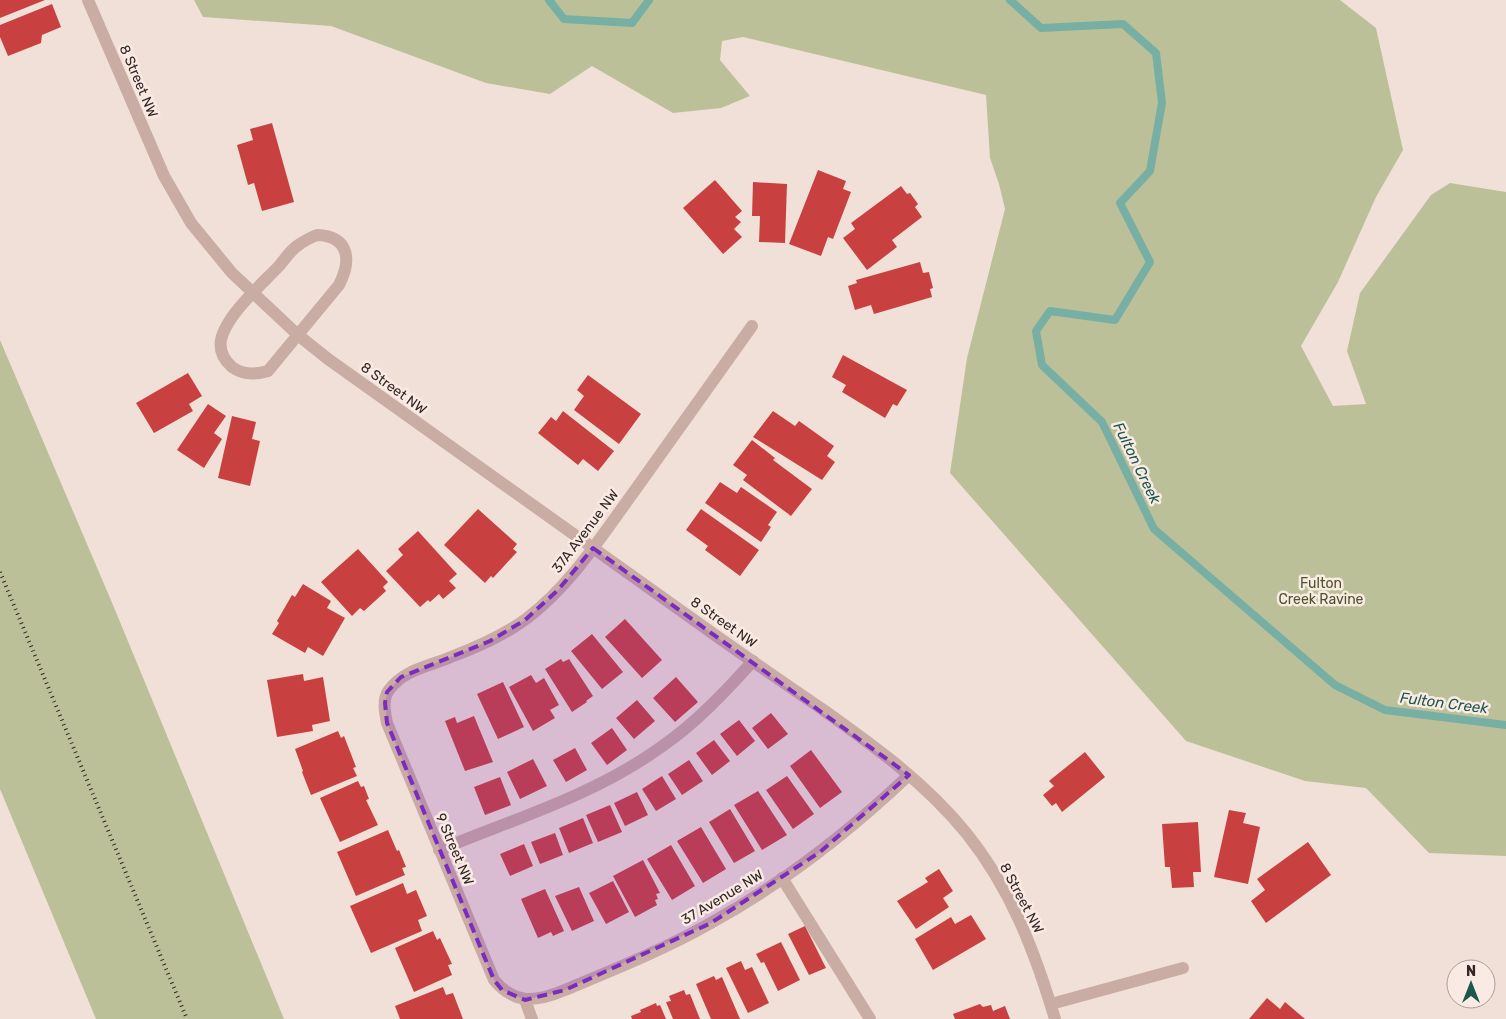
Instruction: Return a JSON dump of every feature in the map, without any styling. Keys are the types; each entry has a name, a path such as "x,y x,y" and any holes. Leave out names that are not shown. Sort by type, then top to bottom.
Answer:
{"street":[{"name":"8 Street NW","path":"88,0 164,176 191,223 215,253 253,293 298,335 335,364 866,740 941,804 966,833 1008,898 1036,958 1055,1019"},
{"path":"317,235 327,235 341,244 345,252 346,264 344,275 339,285 298,335 268,371 259,374 237,371 225,362 221,350 221,341 225,329 253,293 295,248 308,238 317,235"},
{"name":"37A Avenue NW","path":"387,692 401,678 411,672 490,641 525,620 558,590 593,548 752,326"},
{"path":"439,850 562,801 632,767 662,747 699,717 753,661"},
{"name":"9 Street NW","path":"387,692 385,703 387,723 494,980 502,990 525,1000"},
{"name":"37 Avenue NW","path":"525,1000 559,993 671,944 711,924 820,852 854,825 909,775"},
{"path":"782,878 870,1019"},
{"path":"1051,1004 1183,968"},
{"path":"525,1000 532,1019"}],"highlighted area":[{"path":"593,548 909,775 820,852 711,923 565,990 525,1000 502,990 494,980 387,723 385,703 387,692 401,677 490,641 525,620 558,590"}],"green space":[{"name":"Fulton Creek Ravine","path":"194,0 1340,0 1376,28 1403,150 1376,197 1338,282 1301,346 1333,406 1366,404 1347,351 1360,293 1431,195 1450,183 1506,192 1506,856 1429,853 1366,788 1305,781 1186,741 950,473 967,358 1005,209 990,158 986,95 743,37 722,41 720,60 750,96 721,108 673,113 592,66 550,94 486,83 331,26 203,17"},
{"path":"0,340 113,605 284,1019 96,1019 0,789"}],"building":[{"path":"0,0 45,0 0,18"},
{"path":"52,4 61,27 42,35 41,43 8,56 0,37 0,25"},
{"path":"272,123 294,202 262,211 254,183 248,185 237,145 253,140 250,129"},
{"path":"818,170 846,181 843,189 851,192 833,239 828,237 821,256 789,244"},
{"path":"715,180 742,211 735,217 741,222 734,229 742,237 723,254 683,208"},
{"path":"753,182 787,184 785,243 759,242 760,216 752,216"},
{"path":"901,186 907,194 910,193 918,204 915,207 922,217 892,240 897,247 867,270 843,238 855,229 851,223"},
{"path":"920,262 923,273 929,272 933,288 930,289 932,297 874,314 871,305 855,310 848,286 857,283 856,280"},
{"path":"843,355 907,390 897,406 893,404 885,418 842,392 846,385 832,377"},
{"path":"188,373 202,396 189,404 193,411 154,433 136,403"},
{"path":"588,375 641,414 619,444 574,410 584,396 577,390"},
{"path":"208,404 226,416 214,433 222,439 204,468 177,450"},
{"path":"563,411 614,451 598,471 583,459 578,465 538,433 551,417 556,421"},
{"path":"773,411 795,426 799,421 834,446 827,456 835,462 822,480 753,437"},
{"path":"232,416 256,422 252,439 260,441 250,486 218,478"},
{"path":"752,440 775,458 773,460 812,489 791,516 743,480 747,475 733,465"},
{"path":"720,482 737,493 741,487 777,512 768,525 771,527 761,542 705,503"},
{"path":"478,509 517,544 513,549 517,552 493,578 491,576 485,583 444,545"},
{"path":"701,509 759,550 740,576 705,550 708,546 686,530"},
{"path":"418,531 457,574 449,581 456,588 443,599 439,594 430,602 428,600 420,607 386,571 403,555 398,549"},
{"path":"358,549 388,582 383,587 386,591 364,611 360,608 352,616 321,582"},
{"path":"303,584 331,601 327,608 345,618 323,656 308,647 305,653 272,634 292,595 295,597"},
{"path":"625,619 662,660 642,678 605,637"},
{"path":"592,634 623,672 602,689 571,651"},
{"path":"561,659 563,662 569,659 593,696 572,712 545,669"},
{"path":"303,674 304,681 323,677 330,721 312,725 313,731 277,737 267,680"},
{"path":"531,675 536,683 544,678 559,705 550,710 555,718 533,731 509,687"},
{"path":"676,677 698,702 675,722 653,698"},
{"path":"503,682 524,727 498,739 477,694"},
{"path":"637,700 655,721 634,739 616,718"},
{"path":"771,713 788,734 768,749 752,728"},
{"path":"474,716 493,762 465,771 445,721 455,717 457,723"},
{"path":"739,720 755,741 737,756 720,734"},
{"path":"612,728 627,750 607,765 591,743"},
{"path":"338,731 341,738 344,736 356,767 353,768 357,776 311,795 295,749"},
{"path":"714,740 730,761 712,775 696,753"},
{"path":"575,748 587,770 566,782 553,760"},
{"path":"811,750 842,792 820,808 790,766"},
{"path":"1085,752 1105,777 1062,812 1056,803 1052,806 1043,795 1054,786 1049,781"},
{"path":"533,759 547,786 520,799 507,772"},
{"path":"689,760 703,781 682,795 668,774"},
{"path":"662,776 676,799 656,811 642,789"},
{"path":"787,776 814,814 793,829 766,790"},
{"path":"500,777 511,805 485,815 474,787"},
{"path":"358,781 361,787 364,786 369,799 366,800 378,825 340,842 320,798"},
{"path":"758,791 787,835 762,850 734,805"},
{"path":"637,792 648,815 625,826 614,803"},
{"path":"610,805 622,832 598,842 586,815"},
{"path":"730,809 755,851 734,863 709,822"},
{"path":"1229,810 1246,813 1243,823 1260,827 1248,884 1214,877"},
{"path":"583,818 593,843 569,853 559,828"},
{"path":"1198,822 1201,872 1193,872 1194,887 1172,888 1170,867 1165,867 1162,824"},
{"path":"701,827 726,869 703,883 677,841"},
{"path":"388,830 406,867 402,868 405,875 356,896 337,852"},
{"path":"555,833 563,855 540,864 531,842"},
{"path":"1308,842 1331,875 1266,923 1251,901 1265,890 1257,879"},
{"path":"524,844 533,866 510,876 500,854"},
{"path":"671,845 695,886 672,900 647,859"},
{"path":"643,860 660,893 656,894 658,899 655,900 657,905 635,917 613,876"},
{"path":"939,869 953,891 943,898 949,907 916,929 897,901 928,882 925,878"},
{"path":"613,881 629,912 606,924 589,893"},
{"path":"403,883 407,894 416,890 427,916 418,920 422,931 371,953 350,906"},
{"path":"579,887 594,921 572,931 555,896"},
{"path":"545,889 564,931 553,936 551,932 538,938 521,899"},
{"path":"971,915 986,939 933,970 915,939 951,917 955,924"},
{"path":"805,926 826,968 809,975 788,934"},
{"path":"433,931 437,940 440,938 452,964 448,965 452,975 414,992 395,948"},
{"path":"781,942 800,980 778,991 764,962 761,963 756,954"},
{"path":"741,961 745,970 752,967 769,1003 748,1013 726,968"},
{"path":"714,976 716,980 722,977 740,1019 711,1019 696,984"},
{"path":"443,987 446,995 453,993 463,1019 400,1019 395,1006"},
{"path":"684,990 686,995 690,994 700,1019 673,1019 666,1002 671,1001 669,996"},
{"path":"1267,998 1280,1009 1285,1002 1305,1019 1249,1019"},
{"path":"656,1003 657,1006 660,1005 666,1019 632,1019 631,1016 641,1012 640,1010"},
{"path":"980,1004 983,1007 991,1005 993,1011 1005,1006 1010,1019 955,1019 953,1014"}],"waterway":[{"name":"Fulton Creek","path":"549,0 564,19 632,23 649,0"},
{"name":"Fulton Creek","path":"1010,0 1041,28 1123,24 1156,53 1162,103 1150,171 1120,203 1150,262 1115,320 1050,311 1036,331 1042,365 1102,422 1154,529 1335,685 1385,710 1506,725"}],"railway":[{"path":"0,572 187,1019"}]}
